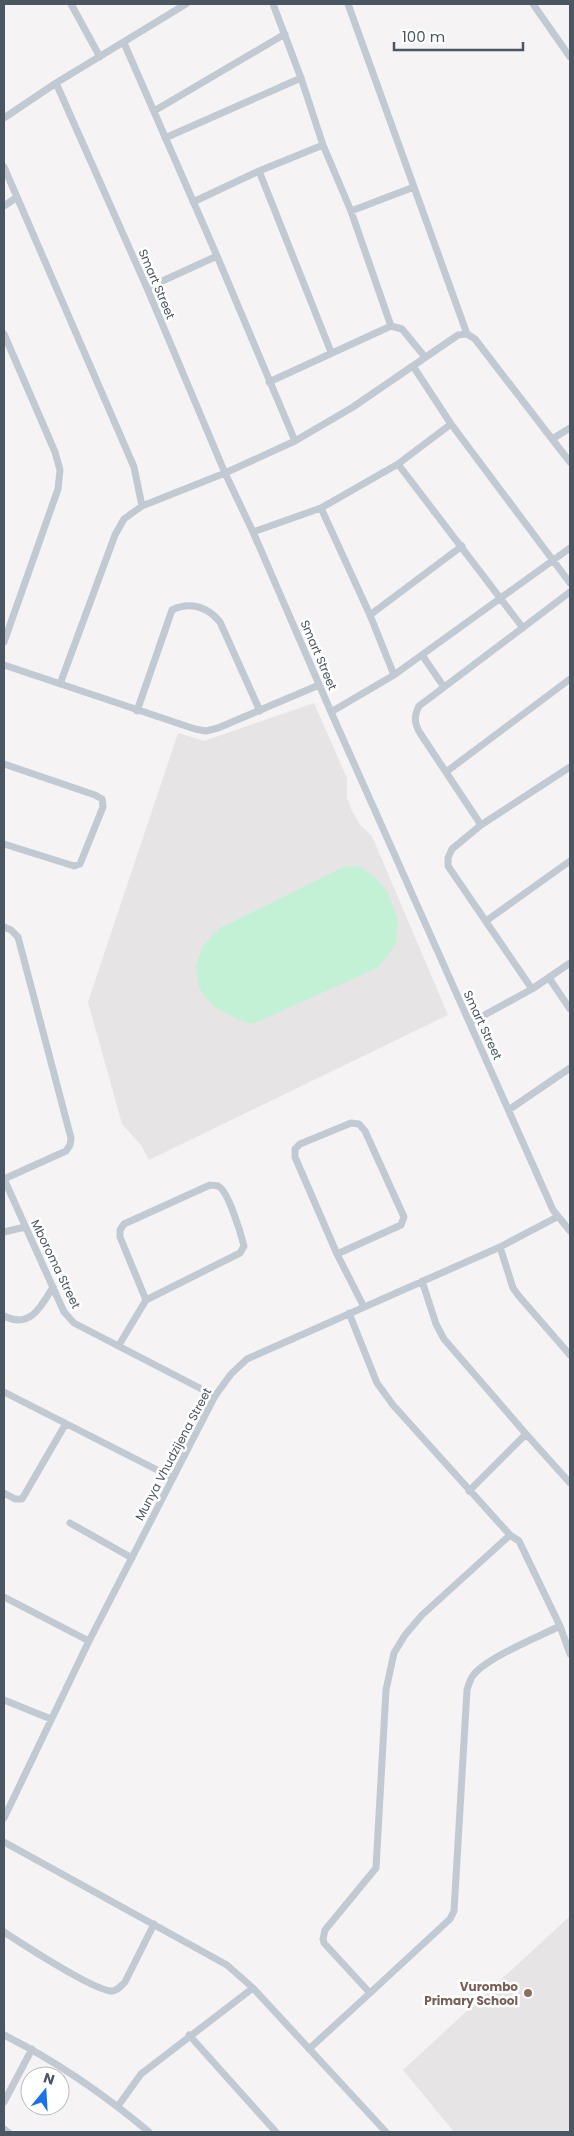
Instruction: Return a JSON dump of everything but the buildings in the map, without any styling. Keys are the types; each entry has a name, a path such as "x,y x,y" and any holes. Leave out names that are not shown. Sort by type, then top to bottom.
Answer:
{"street":[{"path":"71,4 100,57"},
{"path":"4,118 56,83 186,4"},
{"path":"273,4 301,78 322,145 351,211 391,326"},
{"path":"348,4 467,334 475,339 570,462"},
{"path":"533,4 570,57"},
{"path":"154,111 285,34"},
{"path":"124,43 295,441"},
{"path":"165,138 301,78"},
{"name":"Smart Street","path":"56,83 147,288 225,473 253,532 470,1023 557,1217 570,1232"},
{"path":"193,202 259,171 322,145"},
{"path":"4,167 134,467 142,506"},
{"path":"259,171 330,352"},
{"path":"351,211 414,188"},
{"path":"4,206 17,197"},
{"path":"147,288 217,256"},
{"path":"269,382 330,352 391,326 402,329 425,357"},
{"path":"4,334 60,470 58,489 4,642"},
{"path":"60,684 115,535 124,519 142,506 225,473 295,441 353,407 458,335 467,334"},
{"path":"413,366 451,424 570,583"},
{"path":"253,532 321,508 398,464 451,424"},
{"path":"552,439 570,428"},
{"path":"398,464 523,628"},
{"path":"321,508 370,615 394,675"},
{"path":"370,615 462,546"},
{"path":"331,712 394,675 570,548"},
{"path":"481,825 420,733 415,718 419,706 570,592"},
{"path":"137,711 172,610 182,605 196,606 211,612 220,622 260,711"},
{"path":"422,655 444,687"},
{"path":"4,666 206,732 320,685"},
{"path":"446,772 570,679"},
{"path":"4,764 95,794 102,799 103,807 84,859 80,864 74,866 4,844"},
{"path":"532,989 448,866 448,858 452,849 481,825 570,767"},
{"path":"486,920 570,861"},
{"path":"4,928 11,930 18,937 71,1138 70,1145 66,1150 4,1179"},
{"path":"470,1023 532,989 570,962"},
{"path":"549,978 570,1009"},
{"path":"510,1109 570,1068"},
{"path":"337,1254 401,1225 404,1217 365,1131 359,1124 351,1123 300,1144 295,1149 295,1157 337,1254 364,1306"},
{"name":"Mboroma Street","path":"4,1179 64,1312 74,1323 215,1396"},
{"path":"118,1345 146,1300 240,1254 244,1246 242,1237 225,1192 218,1186 210,1185 124,1224 120,1230 120,1237 146,1300"},
{"name":"Munya Vhudzijena Street","path":"4,1818 88,1641 215,1396 231,1374 247,1359 500,1247 557,1217"},
{"path":"4,1232 25,1227"},
{"path":"500,1247 513,1288 570,1356"},
{"path":"422,1280 436,1324 444,1339 570,1483"},
{"path":"4,1316 14,1321 27,1319 40,1308 53,1288"},
{"path":"349,1313 377,1383 382,1390 411,1428 524,1549 560,1626 570,1654"},
{"path":"4,1392 65,1425 173,1478"},
{"path":"4,1493 15,1499 22,1499 65,1425"},
{"path":"469,1491 526,1434"},
{"path":"70,1523 132,1558"},
{"path":"370,1993 324,1943 323,1939 325,1930 376,1868 386,1690 394,1653 405,1635 422,1615 510,1536"},
{"path":"4,1598 88,1641"},
{"path":"309,2049 450,1919 454,1911 467,1690 470,1680 476,1672 502,1655 560,1626"},
{"path":"4,1700 51,1719"},
{"path":"4,1842 218,1959 253,1988 386,2132"},
{"path":"4,1932 92,1984 112,1991 120,1988 125,1982 154,1924"},
{"path":"118,2106 141,2074 189,2035 253,1988"},
{"path":"4,2035 32,2049 118,2106 148,2132"},
{"path":"189,2035 276,2132"},
{"path":"4,2102 32,2049"},
{"path":"4,2129 8,2132"}],"shaded area":[{"path":"314,703 347,778 347,798 352,811 360,825 372,836 448,1015 149,1160 141,1145 122,1124 88,1002 178,733 204,741"},
{"name":"Vurombo Primary School","path":"570,1916 570,2132 454,2132 403,2070"}],"green space":[{"path":"359,866 377,879 387,891 398,920 396,944 379,967 253,1024 238,1020 212,1005 199,988 196,966 203,946 220,928 344,867"}],"place":[{"name":"Vurombo Primary School","path":"528,1993"}]}
